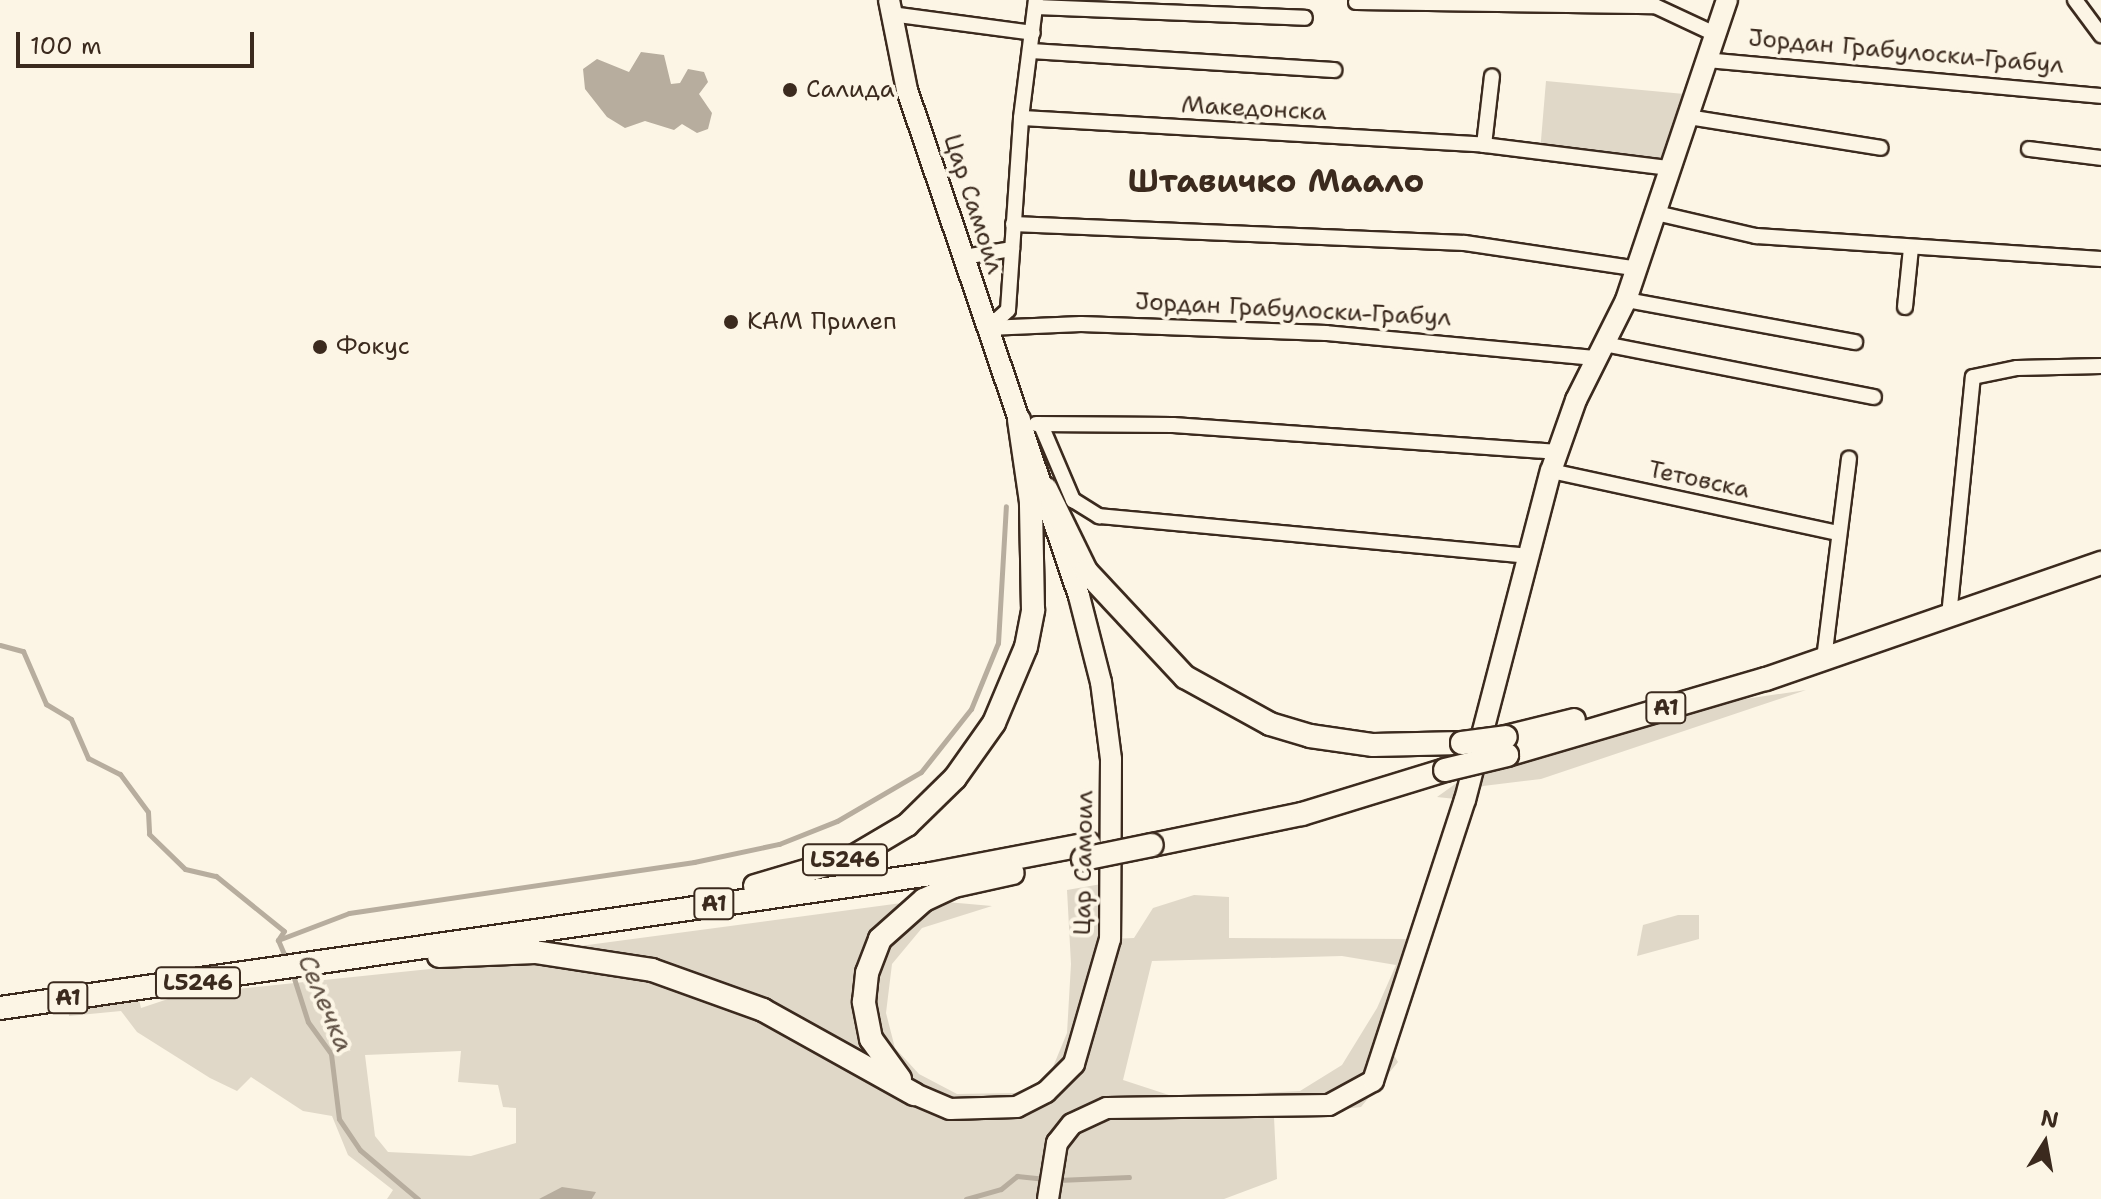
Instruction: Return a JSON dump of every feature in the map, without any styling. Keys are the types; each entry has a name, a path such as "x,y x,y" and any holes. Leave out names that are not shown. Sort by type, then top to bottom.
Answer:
{"main road":[{"name":"L5246","path":"339,962 479,924 756,886 853,857 907,825 955,778 994,723 1026,647 1035,557 1019,420"},
{"name":"L5246","path":"1046,489 1086,571 1185,677 1270,724 1310,736 1373,745 1462,743 1506,746"},
{"name":"A1","path":"339,962 1086,851 1302,814 1445,770 1506,746 1824,659 2101,563"},
{"name":"L5246","path":"914,1094 871,1039 864,1002 867,973 880,939 897,919 954,886 1086,851"},
{"name":"L5246","path":"136,987 339,962 535,952 652,970 763,1010 914,1094"},
{"name":"A1","path":"0,1008 136,987"}],"street":[{"name":"Јордан Грабулоски-Грабул","path":"1048,1199 1057,1143 1072,1124 1107,1108 1329,1105 1373,1081 1486,724 1555,462 1600,351 1638,269 1713,33 1727,0"},
{"path":"2075,0 2101,35"},
{"path":"1356,2 1655,6 1713,33"},
{"path":"988,328 1008,310 1021,118 1036,4 1305,18"},
{"path":"890,7 1033,33"},
{"name":"Цар Самоил","path":"890,7 907,90 1019,420"},
{"path":"1030,51 1334,70"},
{"name":"Јордан Грабулоски-Грабул","path":"1706,60 2101,96"},
{"path":"1484,145 1492,76"},
{"path":"1688,117 1881,148"},
{"name":"Македонска","path":"1021,118 1484,145 1669,168"},
{"path":"2029,149 2101,158"},
{"path":"1656,213 1756,236 2101,259"},
{"path":"1013,224 1465,243 1638,269"},
{"path":"1905,307 1911,248"},
{"path":"964,257 1012,249"},
{"path":"1626,300 1855,342"},
{"name":"Јордан Грабулоски-Грабул","path":"988,328 1081,324 1326,333 1600,351"},
{"path":"1600,351 1874,397"},
{"path":"1949,616 1973,377 2017,368 2101,366"},
{"path":"1019,420 1041,425 1173,425 1555,462"},
{"name":"L5246","path":"1019,420 1046,489"},
{"path":"1041,425 1073,500 1099,516 1528,556"},
{"path":"1824,659 1849,459"},
{"name":"Тетовска","path":"1555,462 1838,533"},
{"name":"Цар Самоил","path":"914,1094 950,1109 982,1112 1017,1107 1046,1092 1074,1064 1110,939 1111,759 1103,697 1046,489"}],"shaded area":[{"path":"641,52 664,55 671,84 680,83 688,69 704,72 708,82 699,94 712,113 708,129 697,133 682,124 674,130 645,121 625,128 607,117 585,89 583,69 597,59 629,72"},
{"path":"1546,81 1695,95 1669,168 1540,152"},
{"path":"1806,690 1541,779 1483,786 1465,800 1437,797 1458,782 1543,754 1745,699"},
{"path":"1113,882 1111,939 1134,938 1153,908 1194,895 1229,897 1229,938 1407,939 1420,904 1432,906 1387,1044 1398,1062 1361,1107 1274,1117 1277,1179 1224,1199 592,1199 595,1192 539,1199 387,1199 393,1190 348,1155 332,1116 303,1111 251,1077 237,1091 210,1078 137,1032 121,1011 69,1016 68,998 136,987 141,1008 180,995 507,961 535,952 924,900 992,906 922,928 892,964 886,1013 895,1048 919,1074 957,1094 1015,1093 1048,1079 1067,1033 1071,964 1067,890","holes":["1342,956 1396,965 1377,1008 1342,1065 1300,1091 1175,1097 1123,1080 1152,961","461,1051 458,1082 498,1085 503,1107 516,1108 516,1143 471,1156 388,1152 375,1136 365,1055"]},
{"path":"1678,915 1699,915 1699,939 1637,956 1643,925"},
{"path":"562,1187 596,1192 592,1199 539,1199"}],"waterway":[{"path":"278,940 349,913 694,862 779,844 837,821 921,772 971,709 998,643 1006,506"},
{"name":"Селечка","path":"0,645 23,651 46,704 71,719 88,758 120,774 148,812 149,834 185,869 216,876 284,931 278,940 286,959"},
{"name":"Селечка","path":"292,972 308,1022 331,1054 339,1119 360,1150 418,1199"},
{"name":"Селечка","path":"966,1199 1001,1189 1017,1176 1048,1179"},
{"name":"Селечка","path":"1058,1180 1129,1177"}],"place":[{"name":"Салида","path":"790,90"},
{"name":"КАМ Прилеп","path":"731,322"},
{"name":"Фокус","path":"320,347"}],"district":[{"name":"Штавичко Маало","path":"1276,181"}]}
